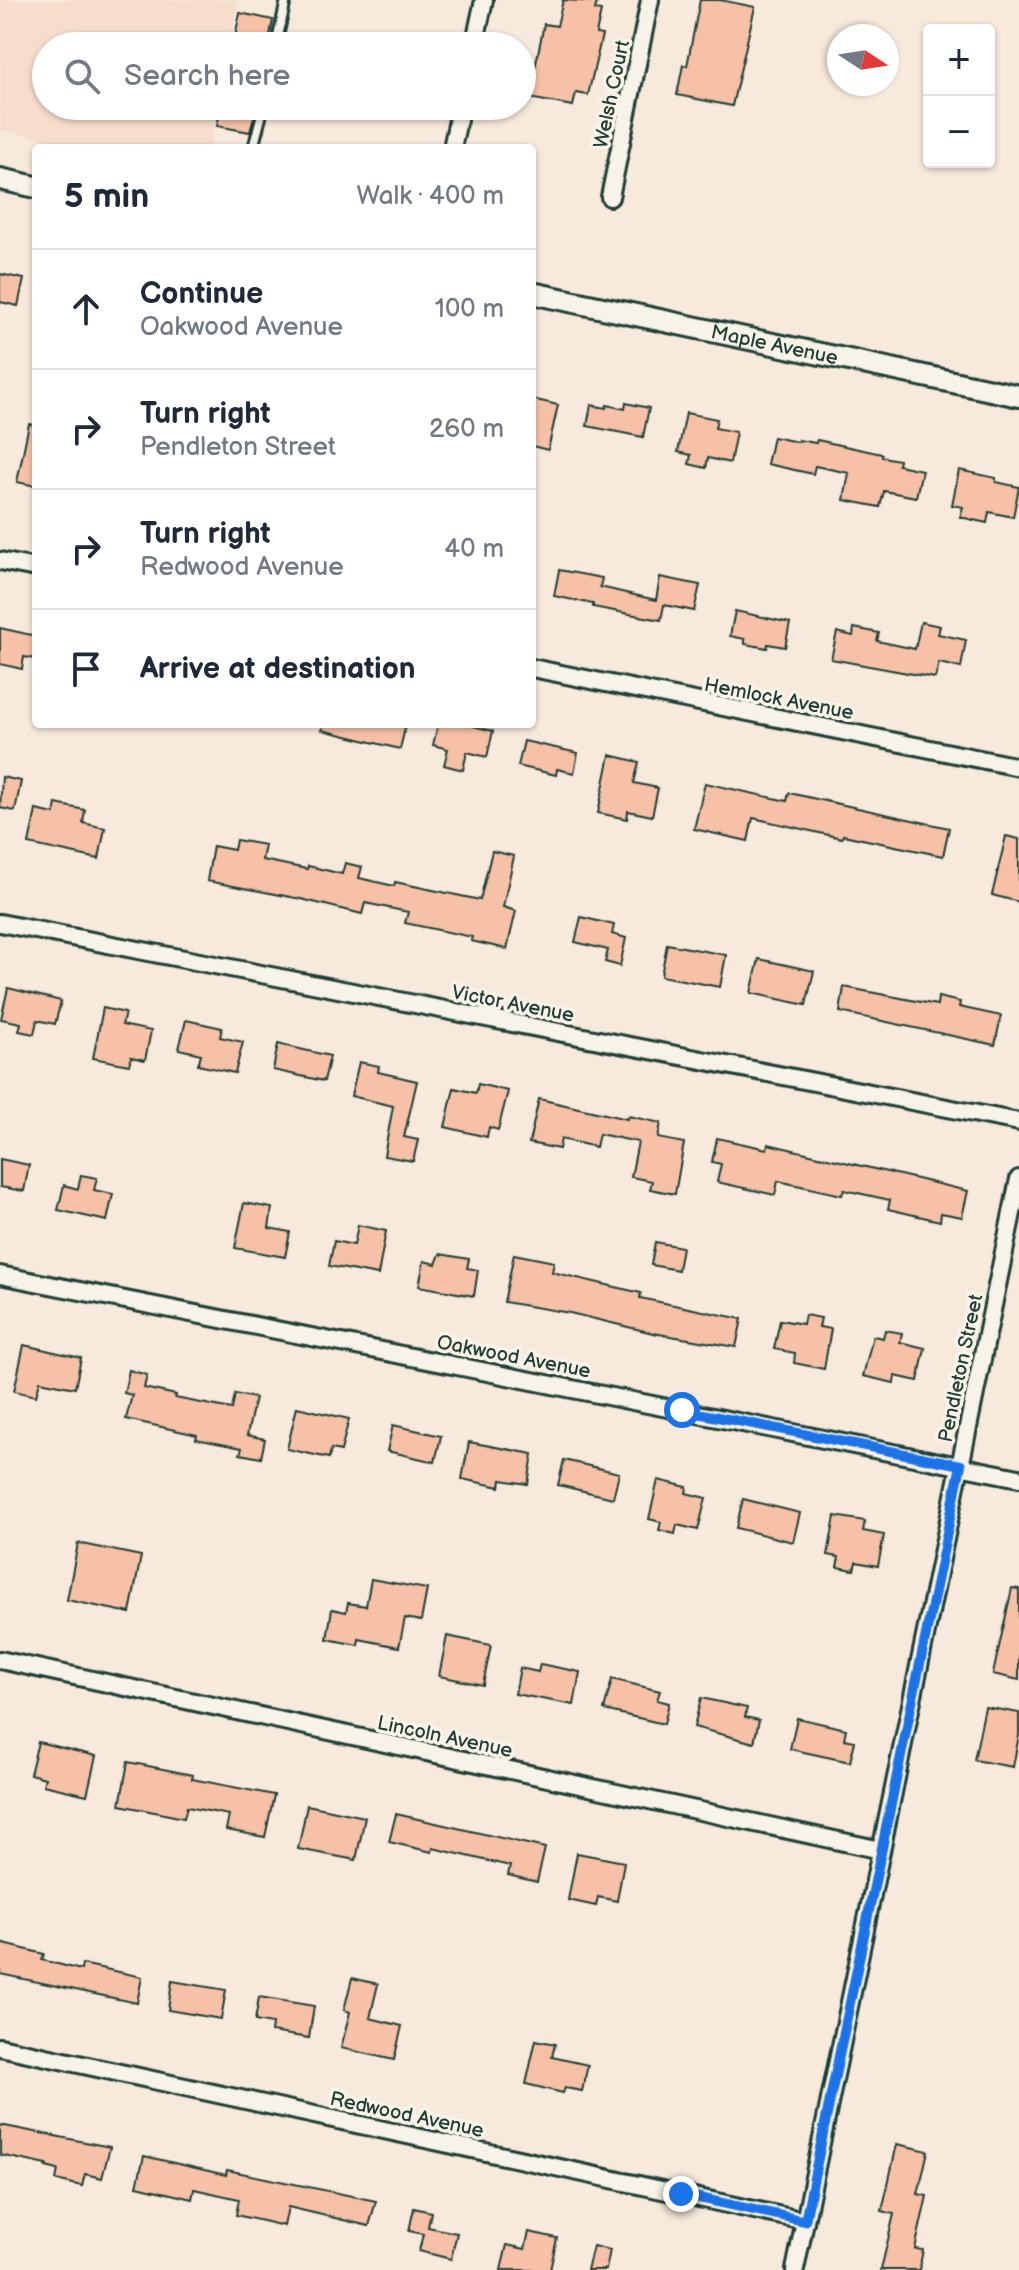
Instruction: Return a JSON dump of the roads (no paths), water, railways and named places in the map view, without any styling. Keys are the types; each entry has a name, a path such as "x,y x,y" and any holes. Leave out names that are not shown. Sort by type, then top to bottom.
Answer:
{"street":[{"path":"477,32 484,0"},
{"name":"Welsh Court","path":"610,197 650,0"},
{"path":"453,144 458,120"},
{"path":"0,179 32,186"},
{"name":"Maple Avenue","path":"536,294 1019,396"},
{"path":"0,561 32,567"},
{"name":"Hemlock Avenue","path":"536,669 1019,767"},
{"name":"Victor Avenue","path":"0,923 1019,1122"},
{"name":"Pendleton Street","path":"795,2270 1019,1179"},
{"name":"Oakwood Avenue","path":"0,1275 1019,1478"},
{"name":"Lincoln Avenue","path":"0,1660 881,1850"},
{"name":"Redwood Avenue","path":"0,2047 805,2221"}],"lane":[{"path":"279,32 286,0"},
{"path":"254,144 260,120"}]}
